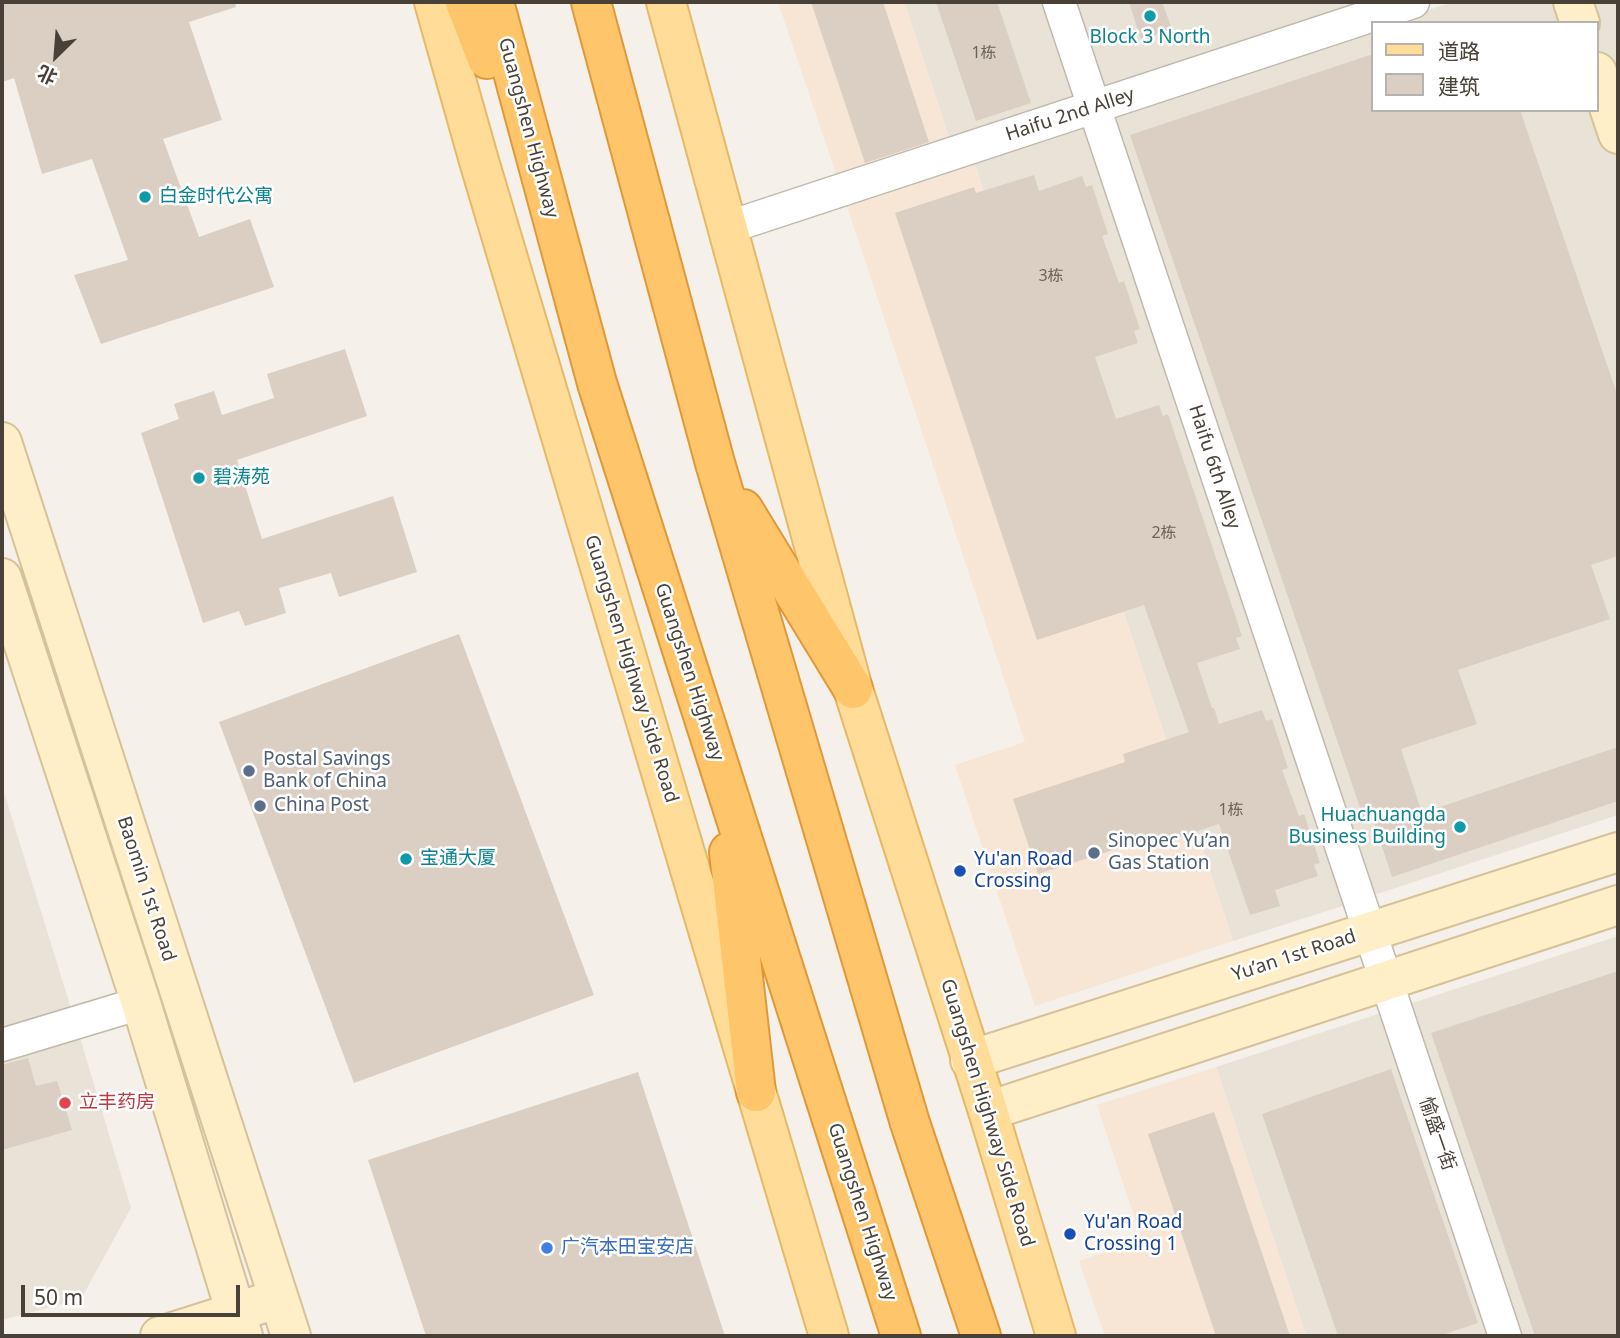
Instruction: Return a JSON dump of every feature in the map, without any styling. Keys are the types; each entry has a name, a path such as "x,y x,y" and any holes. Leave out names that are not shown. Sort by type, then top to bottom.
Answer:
{"highway":[{"path":"465,2 570,282"},
{"name":"Guangshen Highway","path":"494,2 597,383 901,1336"},
{"path":"591,2 715,463 910,1123 981,1336"},
{"path":"715,463 853,689"},
{"path":"719,766 756,1092"}],"main road":[{"name":"Guangshen Highway Side Road","path":"434,2 830,1336"},
{"name":"Guangshen Highway Side Road","path":"666,2 853,689 988,1111 1056,1336"},
{"path":"1573,2 1579,21"},
{"path":"1599,78 1618,134"},
{"name":"Baomin 1st Road","path":"2,442 287,1324"},
{"name":"Baomin 1st Road","path":"2,578 141,1003 241,1328"},
{"name":"Yu’an 1st Road","path":"970,1060 1618,852"},
{"path":"988,1111 1618,905"},
{"path":"160,1336 241,1328 266,1302 287,1324"}],"street":[{"name":"Haifu 6th Alley","path":"1059,2 1369,932"},
{"name":"Haifu 2nd Alley","path":"726,228 1413,2"},
{"name":"愉盛一街","path":"1369,932 1505,1336"},
{"path":"2,1045 141,1003"}],"shaded area":[{"path":"778,2 904,2 949,137 836,174"},
{"path":"904,2 1363,2 949,137"},
{"path":"1453,2 1618,2 1618,815 1368,897 1107,115 1372,28 1372,112 1599,112 1599,21 1395,21"},
{"path":"1088,121 1349,904 1233,941 973,159"},
{"path":"973,159 1233,941 1035,1006 955,765 1025,742 845,201"},
{"path":"2,786 131,1208 81,1299 2,1320"},
{"path":"1618,936 1618,1336 1520,1336 1409,1004"},
{"path":"1384,1012 1492,1336 1306,1336 1216,1067"},
{"path":"1216,1067 1306,1336 1105,1336 1079,1261 1142,1240 1097,1105"}],"building":[{"name":"白金时代公寓","path":"2,2 235,2 236,7 189,22 222,120 163,139 199,237 250,219 274,287 101,344 74,275 128,260 92,159 42,174 14,78 2,82"},
{"path":"811,2 883,2 929,142 865,163"},
{"path":"936,2 997,2 1031,103 976,121"},
{"name":"Block 3 North","path":"1129,2 1162,2 1172,29 1141,40"},
{"path":"1372,54 1372,112 1521,112 1618,397 1618,556 1591,565 1610,619 1458,670 1477,724 1401,749 1422,813 1618,747 1618,801 1392,877 1373,819 1365,822 1130,135"},
{"path":"1034,175 1039,191 1082,176 1086,187 1092,185 1108,234 1102,236 1119,283 1124,281 1140,329 1134,331 1138,343 1095,357 1116,419 1159,405 1163,416 1168,414 1242,636 1236,638 1240,649 1197,663 1212,708 1219,724 1262,710 1266,721 1272,719 1288,768 1282,770 1299,816 1304,814 1320,863 1314,865 1318,876 1275,890 1280,906 1250,915 1219,824 1153,846 1151,838 1038,874 1013,799 1125,762 1123,754 1189,732 1144,605 1037,640 895,213 974,187 976,193"},
{"name":"碧涛苑","path":"345,349 367,416 237,460 262,539 393,496 417,572 339,597 331,573 279,588 286,613 245,626 239,611 203,623 141,433 179,419 174,404 214,391 222,415 274,398 267,374"},
{"name":"宝通大厦","path":"459,634 594,995 354,1083 219,722"},
{"path":"1618,971 1618,1336 1535,1336 1431,1033"},
{"path":"28,1058 36,1086 57,1081 72,1130 2,1150 2,1065"},
{"path":"1391,1069 1478,1323 1439,1336 1338,1336 1262,1114"},
{"name":"广汽本田宝安店","path":"638,1072 725,1336 426,1336 368,1160"},
{"path":"1214,1112 1290,1336 1216,1336 1148,1134"}],"place":[{"name":"Block 3 North","path":"1150,16"},
{"name":"白金时代公寓","path":"145,197"},
{"name":"碧涛苑","path":"199,478"},
{"name":"Postal Savings Bank of China","path":"249,771"},
{"name":"China Post","path":"260,806"},
{"name":"Huachuangda Business Building","path":"1460,827"},
{"name":"Sinopec Yu’an Gas Station","path":"1094,853"},
{"name":"宝通大厦","path":"406,859"},
{"name":"Yu'an Road Crossing","path":"960,871"},
{"name":"立丰药房","path":"65,1103"},
{"name":"Yu'an Road Crossing 1","path":"1070,1234"},
{"name":"广汽本田宝安店","path":"547,1248"}]}
